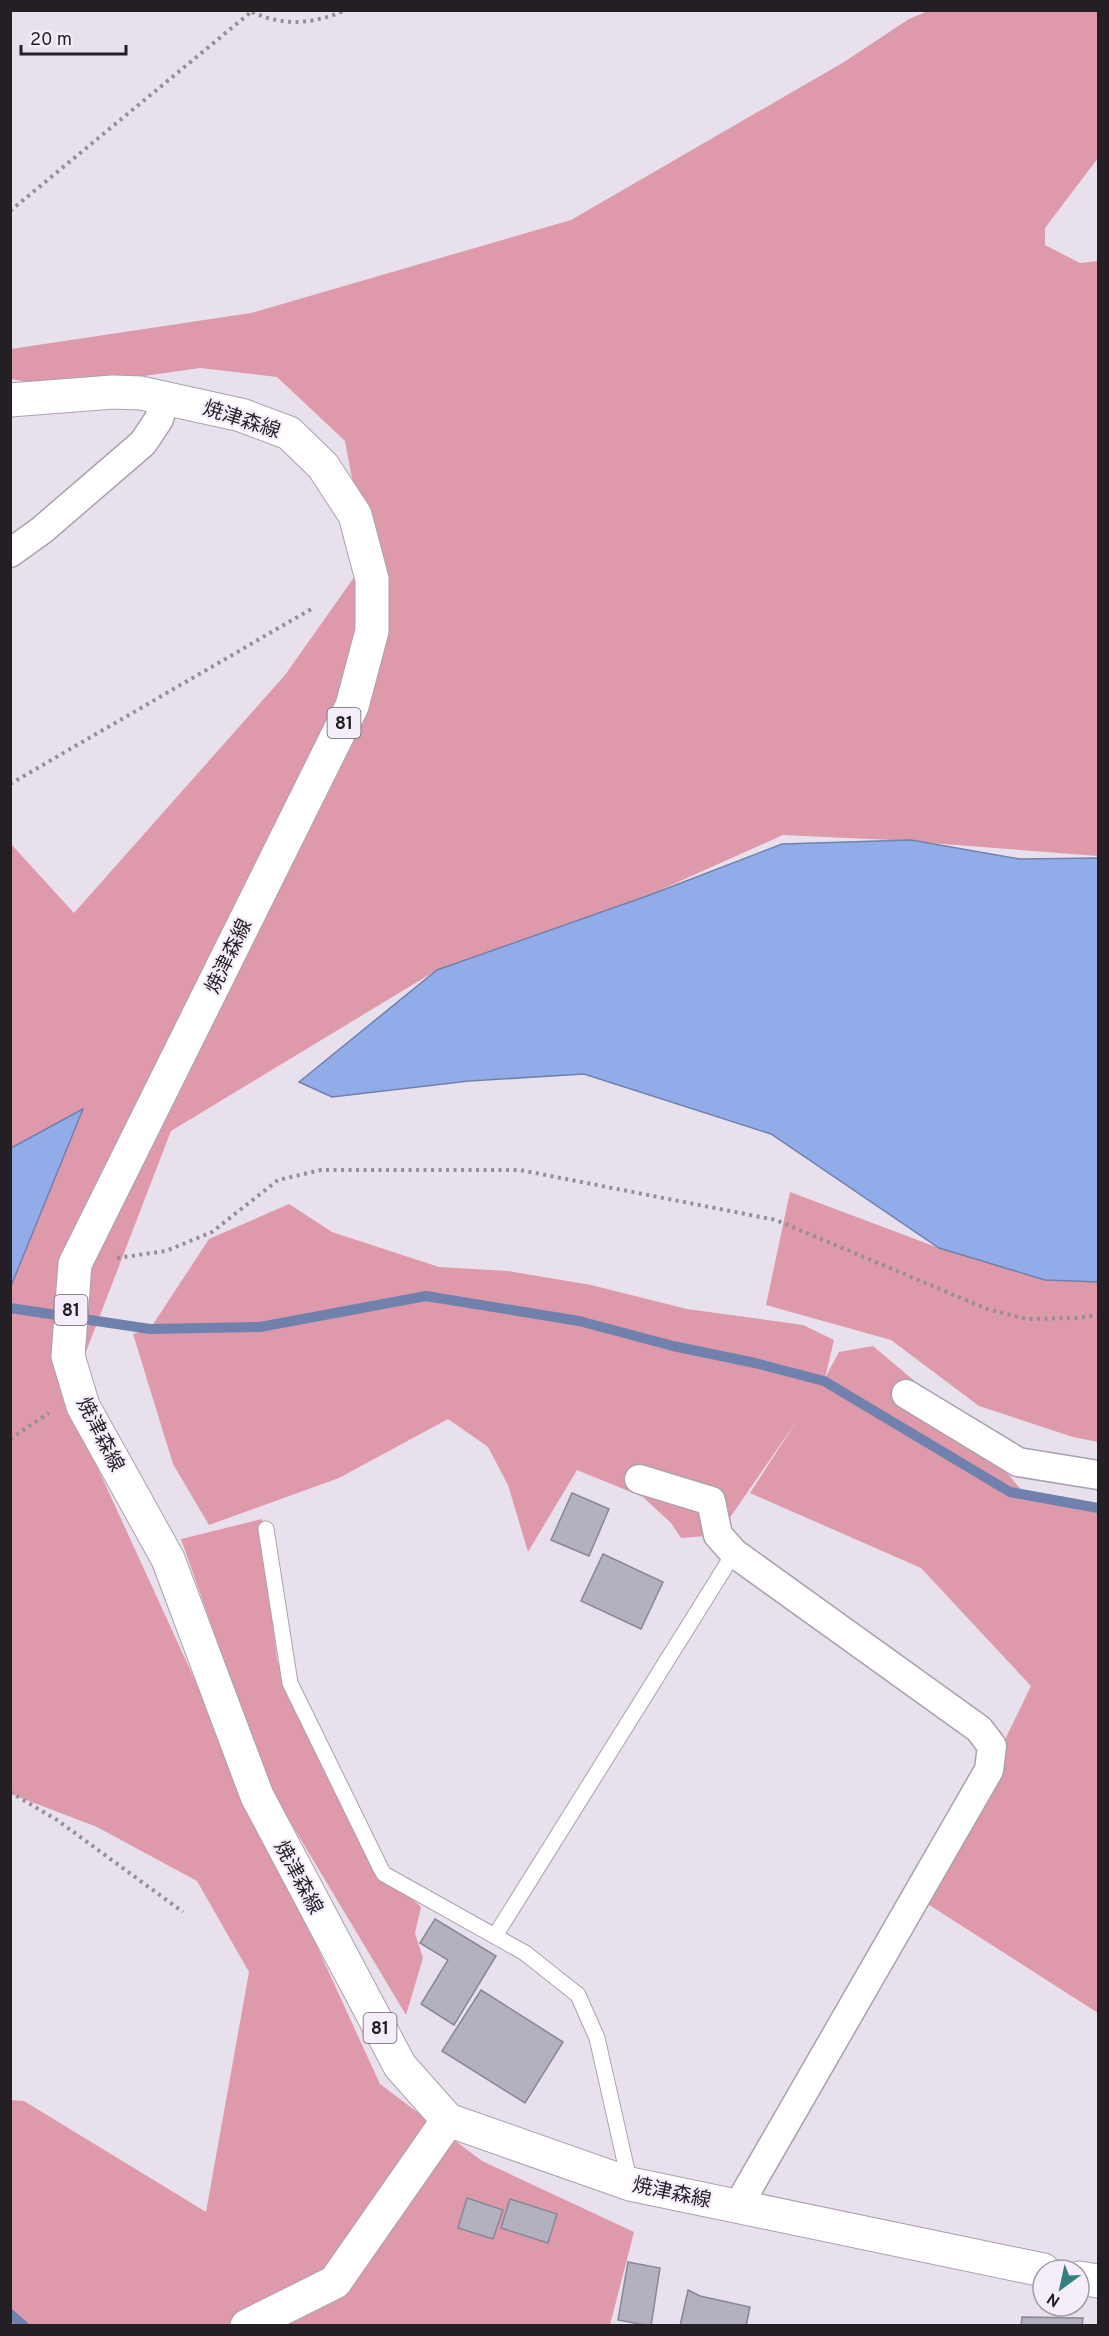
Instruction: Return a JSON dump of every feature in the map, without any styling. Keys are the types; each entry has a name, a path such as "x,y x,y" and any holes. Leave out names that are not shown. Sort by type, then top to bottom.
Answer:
{"main road":[{"name":"焼津森線","path":"10,400 113,392 165,396 241,415 289,434 324,466 355,515 372,579 372,631 352,706 75,1264 68,1356 83,1406 168,1559 257,1796 400,2066 448,2120 630,2184 1031,2267"},
{"path":"247,2325 335,2282 448,2120"}],"street":[{"path":"10,553 42,530 143,443 159,419 165,396"},
{"path":"906,1394 1018,1462 1098,1475"},
{"path":"639,1479 711,1501 718,1535 734,1553 979,1729 992,1746 989,1770 738,2206"}],"lane":[{"path":"266,1529 290,1683 381,1869 384,1874 525,1953 578,1995 597,2038 630,2184"},
{"path":"495,1936 734,1553"}],"path":[{"path":"10,211 251,11 269,20 292,24 334,15 346,10"},
{"path":"10,784 313,608"},
{"path":"75,1264 166,1251 212,1232 278,1180 321,1170 520,1170 776,1220 987,1309 1028,1318 1076,1318 1098,1315"},
{"path":"10,1439 57,1407"},
{"path":"10,1792 57,1820 183,1912"}],"shaded area":[{"path":"928,11 1098,11 1098,158 1045,228 1045,245 1080,263 1098,261 1098,856 891,840 783,835 647,896 437,970 171,1131 67,1401 380,2084 482,2161 634,2232 610,2325 11,2325 10,2100 24,2101 206,2212 249,1972 197,1881 97,1827 11,1794 11,844 74,913 285,675 367,559 345,441 277,377 200,368 60,388 11,379 11,349 251,313 571,220 844,62 909,19"},
{"path":"790,1192 939,1248 1045,1280 1098,1282 1098,1442 1073,1437 979,1406 891,1340 766,1305"},
{"path":"289,1204 332,1232 439,1267 508,1271 591,1285 687,1309 803,1325 834,1340 825,1378 839,1352 873,1346 969,1427 1023,1492 1066,1497 1098,1511 1098,2013 926,1903 1031,1686 921,1568 750,1493 798,1419 718,1535 681,1538 671,1523 643,1497 577,1470 528,1552 508,1485 488,1447 448,1419 339,1478 209,1525 173,1464 133,1334 150,1329 209,1239"},
{"path":"262,1519 277,1660 381,1869 421,1907 415,1933 423,1958 406,2015 267,1783 181,1539"}],"water":[{"path":"911,840 1020,859 1098,858 1098,1282 1045,1280 939,1248 771,1134 584,1074 469,1081 332,1097 299,1082 437,970 647,896 782,844"},
{"path":"83,1109 11,1286 11,1148"}],"building":[{"path":"572,1493 609,1509 589,1556 551,1540"},
{"path":"603,1554 663,1582 641,1629 581,1601"},
{"path":"435,1919 496,1956 454,2025 421,2004 448,1960 420,1943"},
{"path":"481,1990 563,2042 525,2103 442,2051"},
{"path":"467,2198 503,2210 493,2239 458,2228"},
{"path":"510,2199 557,2214 548,2243 501,2228"},
{"path":"628,2262 660,2268 651,2326 618,2320"},
{"path":"688,2290 700,2296 750,2307 746,2326 680,2326"},
{"path":"1022,2317 1083,2318 1082,2326 1021,2326"}],"waterway":[{"path":"10,1308 150,1329 260,1327 426,1296 579,1321 673,1346 755,1363 824,1381 1010,1492 1098,1508"},
{"path":"10,2314 24,2326"}]}
